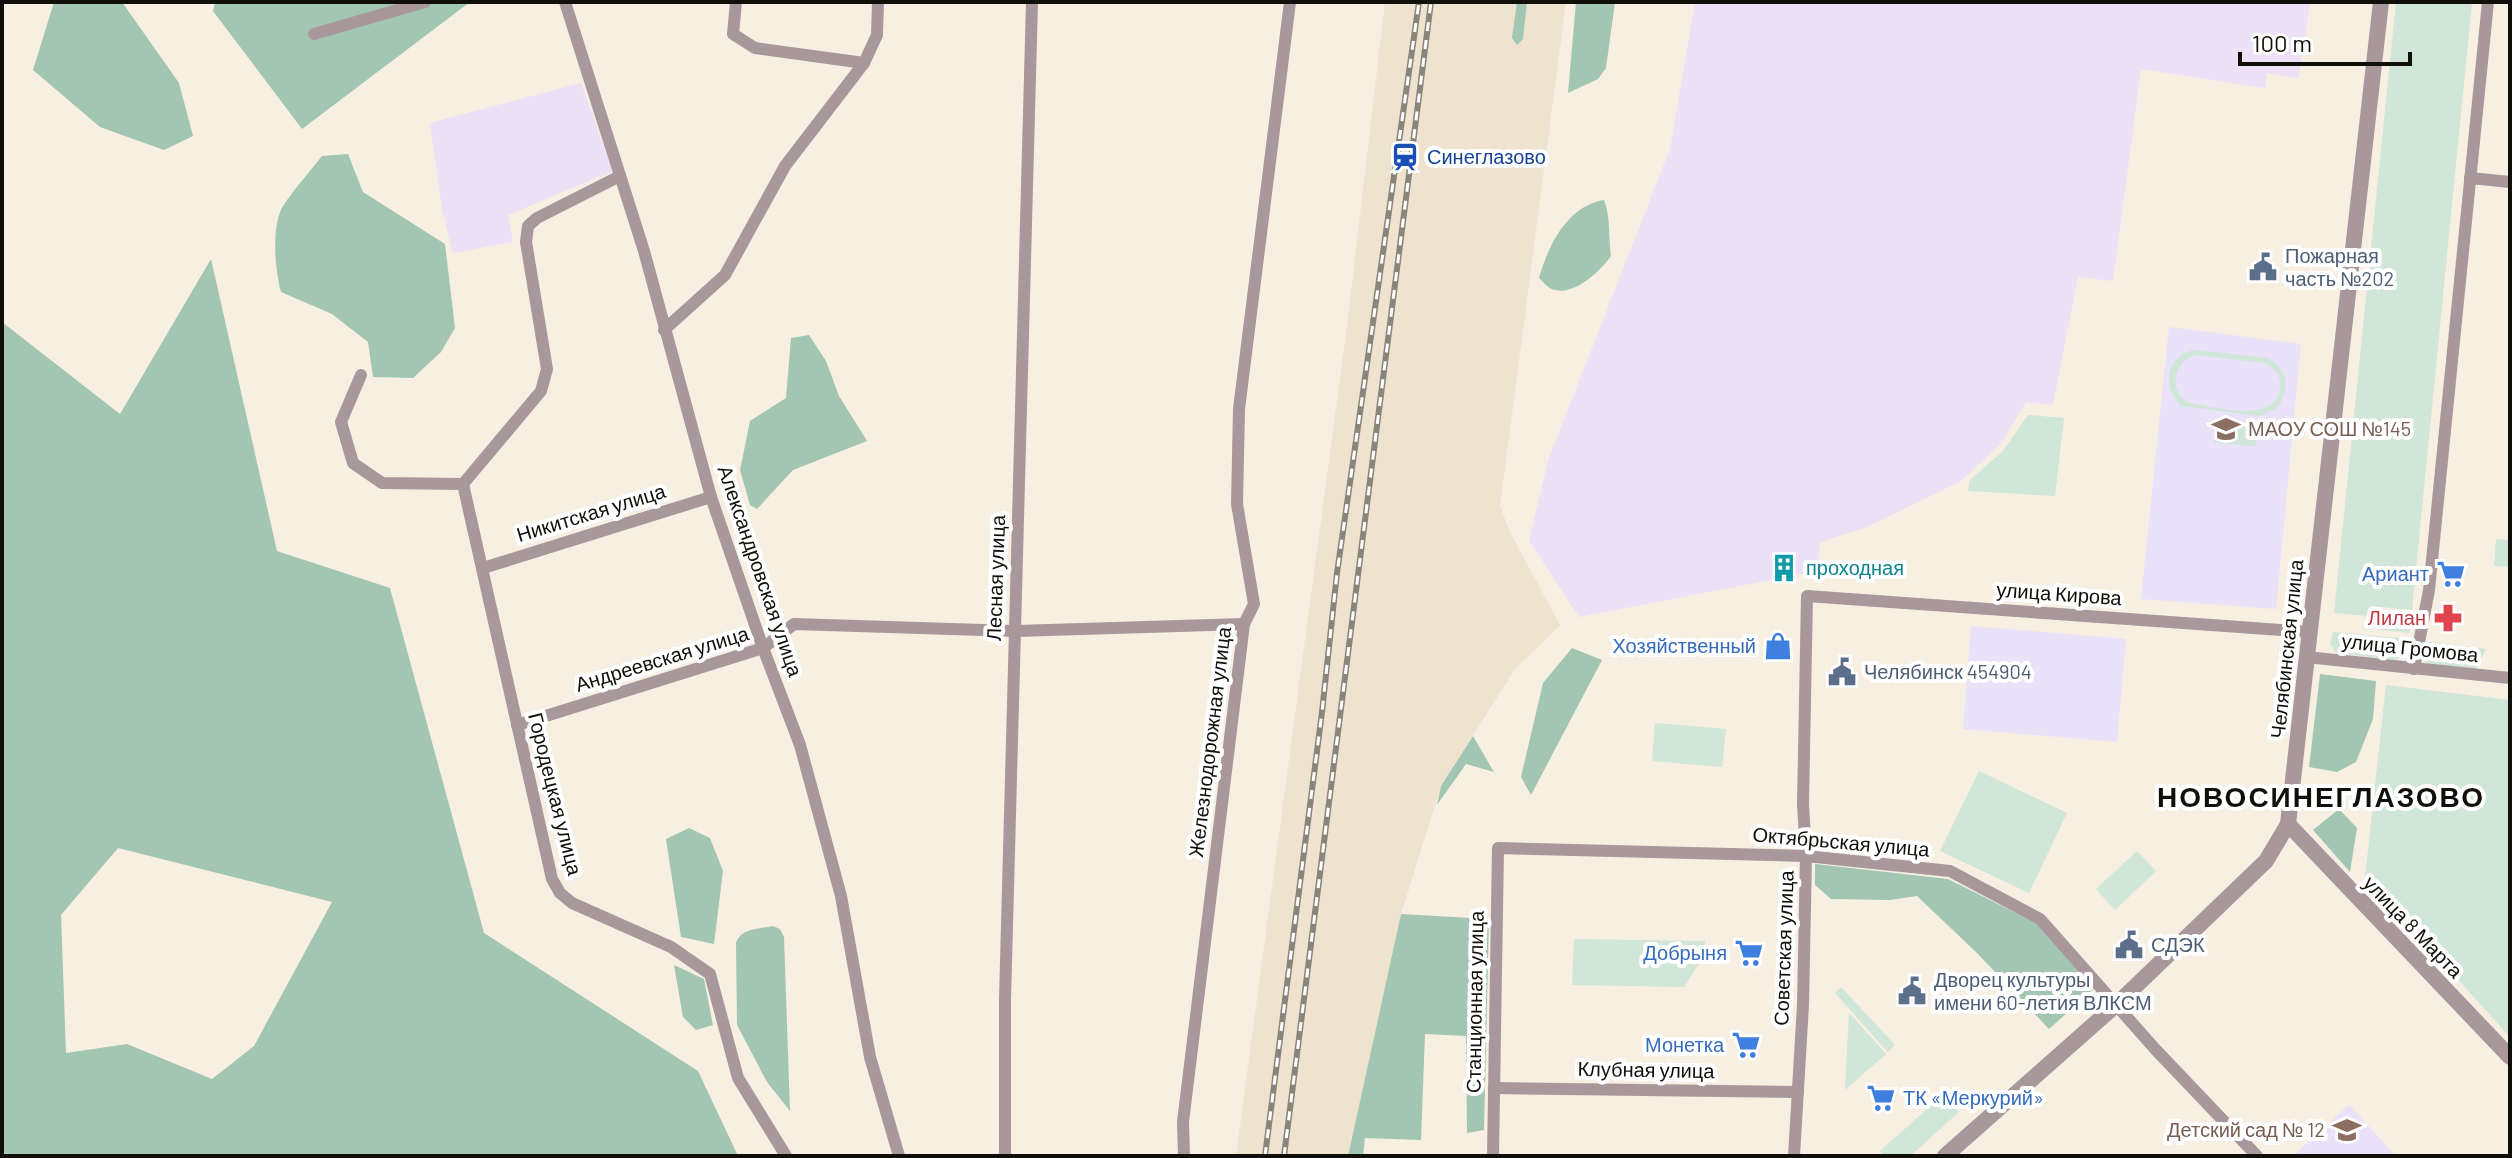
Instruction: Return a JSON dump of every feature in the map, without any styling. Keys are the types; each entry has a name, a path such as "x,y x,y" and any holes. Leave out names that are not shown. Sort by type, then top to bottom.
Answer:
{"street":[{"path":"314,34 425,2"},
{"name":"Александровская улица","path":"565,2 644,251 711,497 809,775 841,896 870,1057 899,1156"},
{"path":"736,2 733,34 755,48 864,63"},
{"path":"664,330 725,275 785,166 864,63 877,35 878,2"},
{"name":"Лесная улица","path":"1005,1156 1005,999 1032,2"},
{"name":"Железнодорожная улица","path":"1184,1156 1183,1122 1244,624 1254,604 1237,504 1239,409 1290,2"},
{"name":"Челябинская улица","path":"1945,1156 2117,1004 2266,861 2288,824 2381,2"},
{"path":"2414,669 2429,590 2488,2"},
{"path":"361,375 341,422 353,463 382,483 463,484 541,391 547,369 526,242 528,226 537,218 620,176"},
{"path":"2470,178 2510,182"},
{"name":"Городецкая улица","path":"463,484 552,879 560,893 572,903 671,947 710,974 738,1078 786,1156"},
{"name":"Никитская улица","path":"483,568 711,497"},
{"name":"улица Кирова","path":"1807,596 2309,632"},
{"name":"Советская улица","path":"1794,1156 1803,1005 1807,596"},
{"name":"Андреевская улица","path":"517,725 763,648 794,624 1014,631 1244,624"},
{"name":"улица Громова","path":"2306,657 2510,678"},
{"name":"улица 8 Марта","path":"2288,824 2510,1057"},
{"name":"Октябрьская улица","path":"1498,848 1806,856 1950,871 2040,919 2257,1156"},
{"name":"Станционная улица","path":"1493,1156 1498,848"},
{"name":"Клубная улица","path":"1494,1088 1798,1092"}],"shaded area":[{"path":"1385,2 1566,2 1500,506 1509,530 1560,625 1515,669 1441,786 1401,914 1348,1156 1236,1156 1347,326"},
{"path":"1695,2 2310,2 2299,78 2267,73 2265,88 2141,69 2113,281 2078,277 2053,405 2026,402 2001,444 1961,481 1867,527 1820,542 1818,571 1579,617 1529,540 1549,458 1670,149"},
{"path":"581,83 613,171 508,215 513,242 453,253 442,209 430,123"},
{"name":"МАОУ СОШ №145","path":"2169,327 2301,344 2276,609 2141,599"},
{"path":"1971,626 2126,639 2117,742 1963,729"},
{"name":"Детский сад № 12","path":"2349,1105 2396,1156 2293,1156"}],"green space":[{"path":"54,2 122,2 179,83 193,136 164,150 100,127 33,70"},
{"path":"215,2 470,2 302,129 213,11"},
{"path":"1517,2 1527,2 1523,39 1517,45 1512,38"},
{"path":"1576,2 1615,2 1606,68 1598,79 1568,93"},
{"path":"2396,2 2472,2 2412,610 2371,606 2369,616 2334,613"},
{"path":"348,154 363,192 445,244 455,328 441,352 413,378 373,377 368,342 332,314 281,292 276,236 283,206 322,156"},
{"path":"1604,200 1611,256 1579,285 1563,291 1551,288 1539,278 1561,229 1580,210"},
{"path":"211,259 277,551 390,588 484,933 698,1071 738,1156 2,1156 2,322 120,414","holes":["118,848 332,902 254,1046 212,1079 127,1044 66,1053 61,915"]},
{"path":"809,335 826,361 839,396 867,441 793,470 757,509 750,505 740,470 750,421 786,398 791,338"},
{"path":"2194,350 2269,358 2284,375 2285,388 2281,402 2277,409 2259,416 2181,406 2169,382 2172,365 2185,353","holes":["2196,355 2265,363 2280,381 2276,400 2267,407 2242,411 2189,403 2178,392 2178,369 2188,358"]},
{"path":"2028,415 2064,418 2055,496 1968,491 1970,480 2003,451"},
{"path":"2217,419 2258,424 2256,447 2214,442"},
{"path":"2496,539 2510,540 2510,567 2494,566"},
{"path":"2375,614 2411,617 2410,633 2374,629"},
{"path":"2333,632 2409,639 2406,655 2395,660 2336,653 2330,644"},
{"path":"2423,641 2486,649 2475,671 2427,665 2421,656"},
{"path":"1572,648 1602,660 1531,795 1521,777 1543,683"},
{"path":"2320,674 2376,681 2373,719 2356,762 2337,772 2309,767"},
{"path":"2386,685 2510,700 2510,1037 2365,877"},
{"path":"1655,723 1726,729 1722,767 1652,761"},
{"path":"1473,736 1494,772 1466,764 1437,805 1441,786"},
{"path":"1979,771 2067,813 2029,893 1940,851"},
{"path":"2339,809 2357,828 2350,872 2313,830"},
{"path":"689,828 710,838 723,871 714,944 681,937 666,839"},
{"path":"2137,851 2156,871 2115,910 2096,889"},
{"path":"1815,864 1948,879 2036,923 2095,988 2049,1029 1977,953 1917,896 1890,900 1831,899 1815,885"},
{"path":"1401,914 1489,919 1484,1130 1467,1133 1466,1036 1425,1034 1421,1140 1365,1138 1363,1156 1348,1156"},
{"path":"773,926 780,929 784,937 790,1111 767,1082 737,1025 736,943 746,932"},
{"path":"1574,939 1705,941 1703,957 1684,987 1572,985"},
{"path":"674,965 704,979 713,1025 696,1030 683,1017"},
{"path":"1841,987 1895,1045 1888,1052 1835,993"},
{"path":"1849,1013 1886,1054 1845,1090"},
{"path":"1944,1094 1959,1112 1910,1156 1884,1156 1880,1151"}],"railway":[{"path":"1265,1156 1337,573 1419,2"},
{"path":"1284,1156 1431,2"}],"place":[{"name":"Синеглазово","path":"1405,157"},
{"name":"Пожарная часть №202","path":"2263,267"},
{"name":"МАОУ СОШ №145","path":"2226,429"},
{"name":"проходная","path":"1784,568"},
{"name":"Ариант","path":"2451,574"},
{"name":"Лилан","path":"2448,618"},
{"name":"Хозяйственный","path":"1778,646"},
{"name":"Челябинск 454904","path":"1842,672"},
{"name":"СДЭК","path":"2129,945"},
{"name":"Добрыня","path":"1749,953"},
{"name":"Дворец культуры имени 60-летия ВЛКСМ","path":"1912,991"},
{"name":"Монетка","path":"1746,1045"},
{"name":"ТК «Меркурий»","path":"1881,1098"},
{"name":"Детский сад № 12","path":"2347,1130"}],"district":[{"name":"НОВОСИНЕГЛАЗОВО","path":"2321,797"}]}
